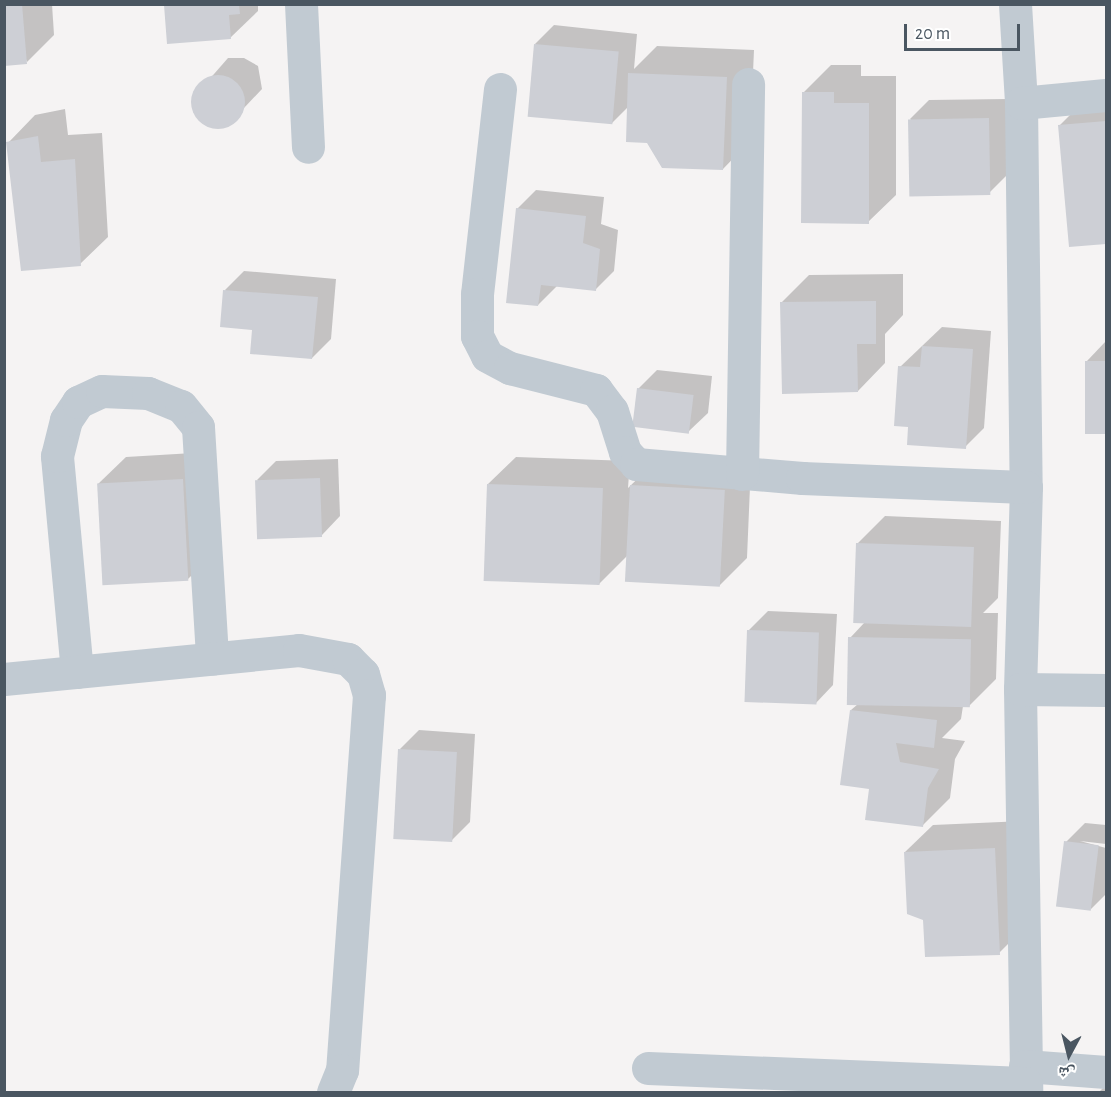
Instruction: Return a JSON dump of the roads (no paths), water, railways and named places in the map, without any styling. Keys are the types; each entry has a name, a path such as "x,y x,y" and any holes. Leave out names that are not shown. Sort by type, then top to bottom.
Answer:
{"street":[{"path":"301,4 308,147"},
{"path":"1015,4 1021,103 1026,487 1020,689 1026,1080"},
{"path":"742,474 747,84"},
{"path":"500,89 477,294 477,336 487,356 510,368 596,390 612,411 625,452 636,464 742,474 1026,487"},
{"path":"1021,103 1107,95"},
{"path":"77,672 57,456 66,420 78,402 102,391 148,393 181,406 198,427 212,658"},
{"path":"4,679 299,650 325,652 348,659 363,675 369,695 342,1070 333,1092"},
{"path":"1020,689 1107,690"},
{"path":"648,1068 1026,1080 1107,1072"}]}
